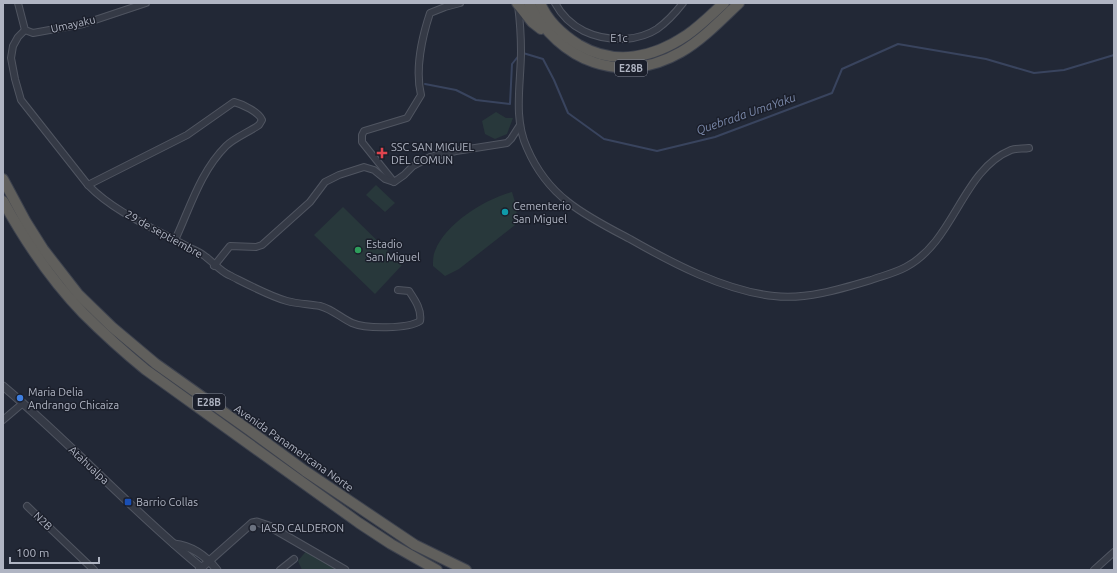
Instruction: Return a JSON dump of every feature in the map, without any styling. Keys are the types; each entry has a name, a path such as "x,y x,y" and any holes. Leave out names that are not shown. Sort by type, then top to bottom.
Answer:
{"highway":[{"path":"518,3 532,22 539,28 549,33"},
{"name":"E28B","path":"529,3 539,22 569,52 588,61 609,67 627,68 639,67 662,61 681,52 706,33 739,3"},
{"name":"E28B","path":"540,3 554,25 574,42 592,51 618,57 639,56 662,49 687,35 724,3"},
{"name":"Avenida Panamericana Norte","path":"3,179 26,222 56,266 78,294 117,331 156,364 305,472 334,490 368,515 415,545 466,570"},
{"name":"Avenida Panamericana Norte","path":"3,201 18,228 46,270 82,312 116,345 146,370 359,523 391,544 437,570"}],"street":[{"path":"18,3 25,30"},
{"name":"Umayaku","path":"25,30 33,32 83,24 146,3"},
{"path":"394,182 362,142 362,135 364,131 406,118 421,95 418,84 419,69 423,37 430,13 444,7 460,3"},
{"path":"518,3 521,46 518,99 520,125 526,147 543,177 567,201 595,220 667,260 722,283 759,294 792,296 832,291 906,268 921,258 944,233 974,183 990,163 1012,150 1029,148"},
{"name":"E1c","path":"555,4 566,19 578,28 590,35 611,39 633,38 643,36 656,30 675,13 683,3"},
{"name":"29 de septiembre","path":"25,30 18,37 13,46 11,58 21,100 88,185 117,208 205,256 214,266 229,275 286,301 320,306 336,313 352,323 369,327 388,328 416,324 420,321 421,316 418,308 409,291 398,290"},
{"path":"88,185 187,135 234,102 242,104 261,116 262,120 259,125 227,145 203,176 175,240"},
{"path":"214,266 230,246 256,247 262,245 310,202 325,182 339,175 364,168 374,170 385,179 394,182 404,176 413,166 430,157 456,151 507,144 520,125"},
{"name":"Atahualpa","path":"3,386 201,569"},
{"path":"3,420 23,403"},
{"name":"N2B","path":"27,506 94,570"},
{"path":"201,569 253,523 257,522 269,526 344,570"},
{"name":"Atahualpa","path":"174,544 188,546 210,561 217,570"},
{"path":"1094,570 1114,552"},
{"path":"280,570 294,559"}],"shaded area":[{"path":"496,112 506,118 513,118 507,134 495,139 485,134 482,121"},
{"path":"376,185 395,203 385,212 366,195"},
{"path":"512,192 517,209 515,225 459,269 445,276 433,266 434,253 440,241 457,222 478,207"},
{"name":"Estadio San Miguel","path":"343,207 402,265 375,294 314,235"},
{"path":"307,550 342,570 302,570 298,561"}],"waterway":[{"name":"Quebrada UmaYaku","path":"523,53 543,59 568,113 604,139 657,151 715,137 832,93 842,69 898,44 986,59 1034,73 1064,70 1114,55"},
{"name":"Quebrada UmaYaku","path":"425,84 456,90 476,100 510,104 512,64 520,54"}],"place":[{"name":"SSC SAN MIGUEL DEL COMUN","path":"382,153"},
{"name":"Cementerio San Miguel","path":"505,212"},
{"name":"Estadio San Miguel","path":"358,250"},
{"name":"Maria Delia Andrango Chicaiza","path":"20,398"},
{"name":"Barrio Collas","path":"128,502"},
{"name":"IASD CALDERON","path":"253,528"}]}
